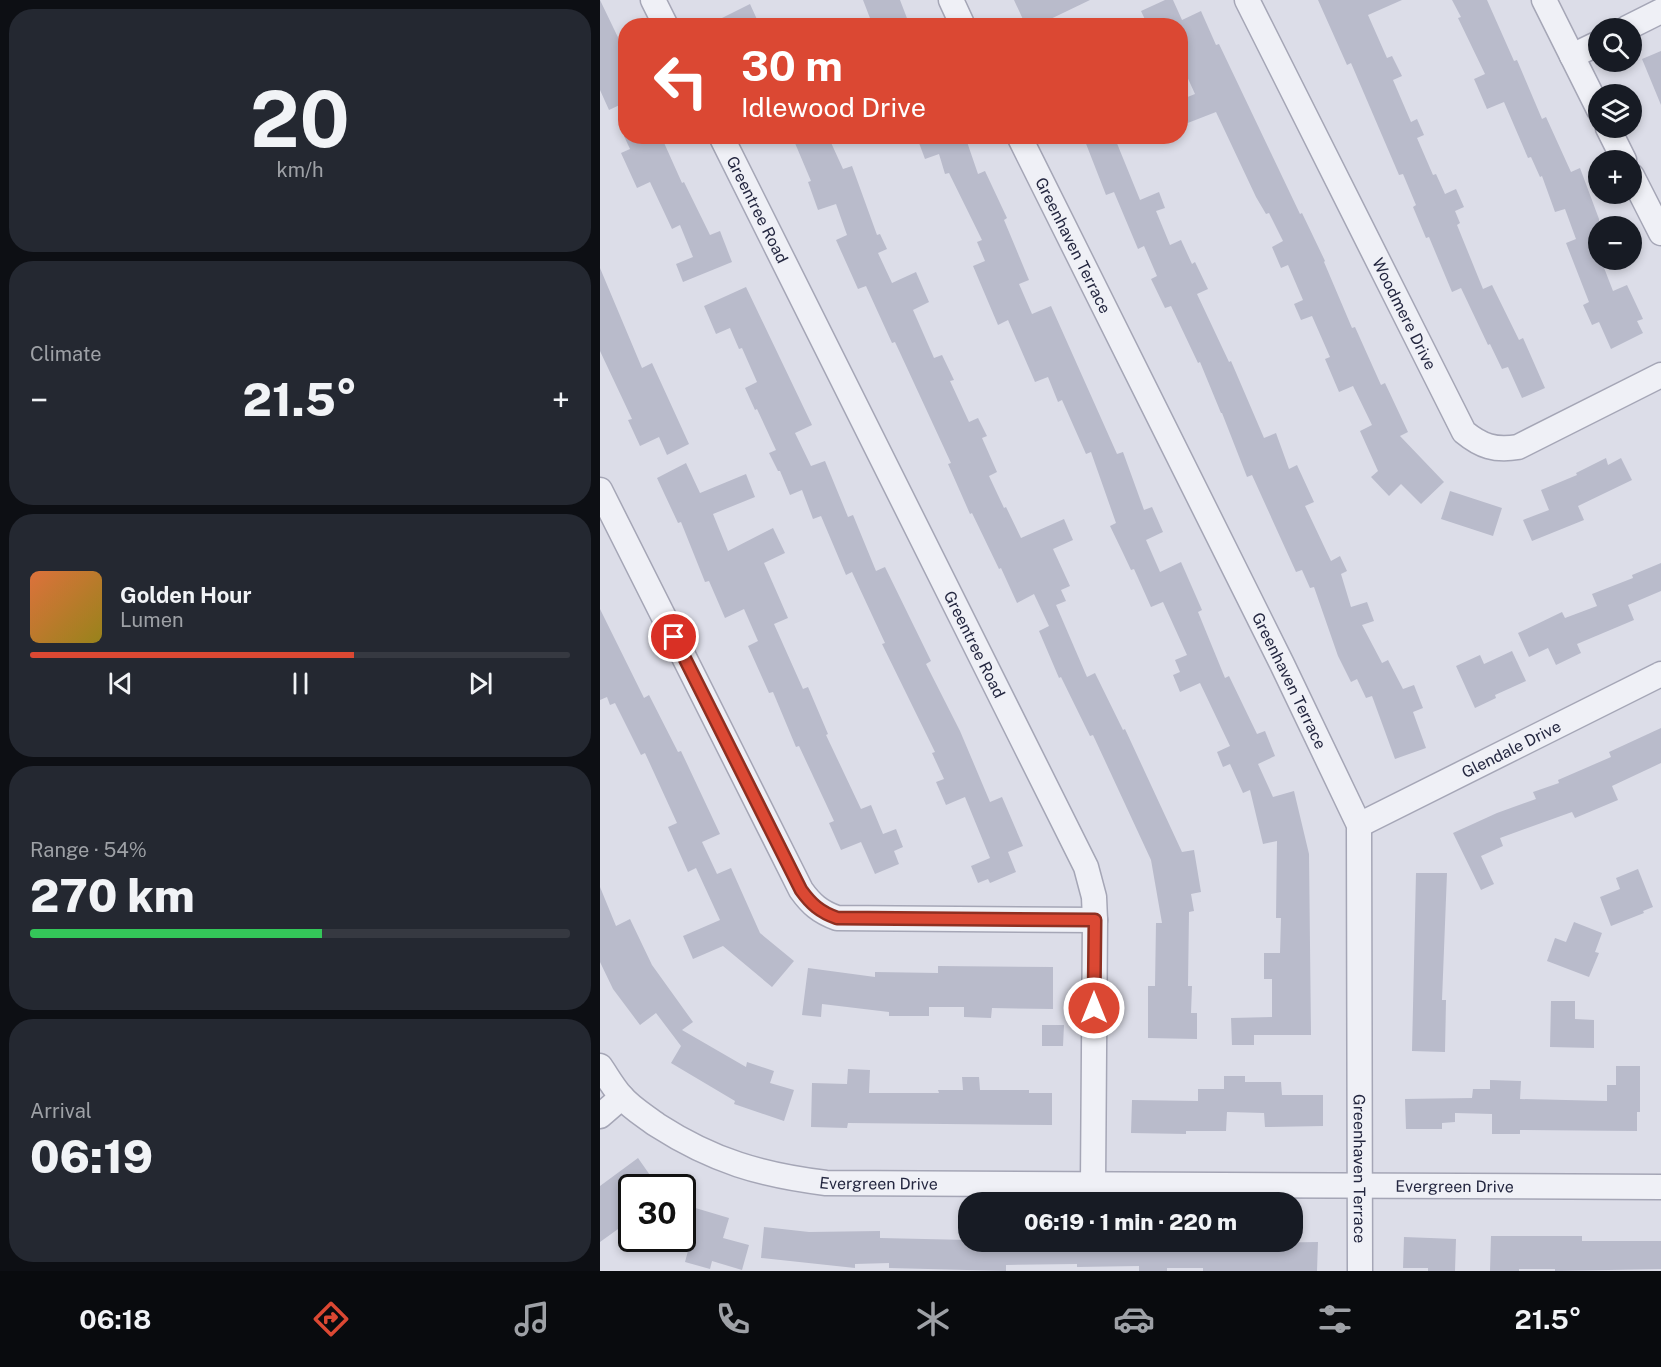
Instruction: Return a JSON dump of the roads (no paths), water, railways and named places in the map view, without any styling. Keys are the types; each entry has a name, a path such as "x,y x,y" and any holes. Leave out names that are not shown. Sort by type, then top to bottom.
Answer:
{"street":[{"path":"653,0 662,18"},
{"path":"951,0 959,18"},
{"name":"Woodmere Drive","path":"1247,0 1464,432 1476,442 1492,449 1504,450 1518,447 1661,375"},
{"path":"1544,0 1588,88"},
{"path":"1642,20 1661,11"},
{"path":"1572,56 1588,48"},
{"name":"Greentree Road","path":"725,144 1086,867 1094,897 1095,920 1093,1184"},
{"name":"Greenhaven Terrace","path":"1023,144 1282,664 1359,825 1360,1271"},
{"path":"1642,196 1661,234"},
{"path":"600,490 801,890 811,904 823,913 837,918 1095,920"},
{"name":"Glendale Drive","path":"1359,825 1661,674"},
{"name":"Evergreen Drive","path":"600,1066 622,1097 637,1111 702,1151 742,1167 783,1178 826,1183 1661,1187"},
{"path":"600,1116 622,1097"}]}
